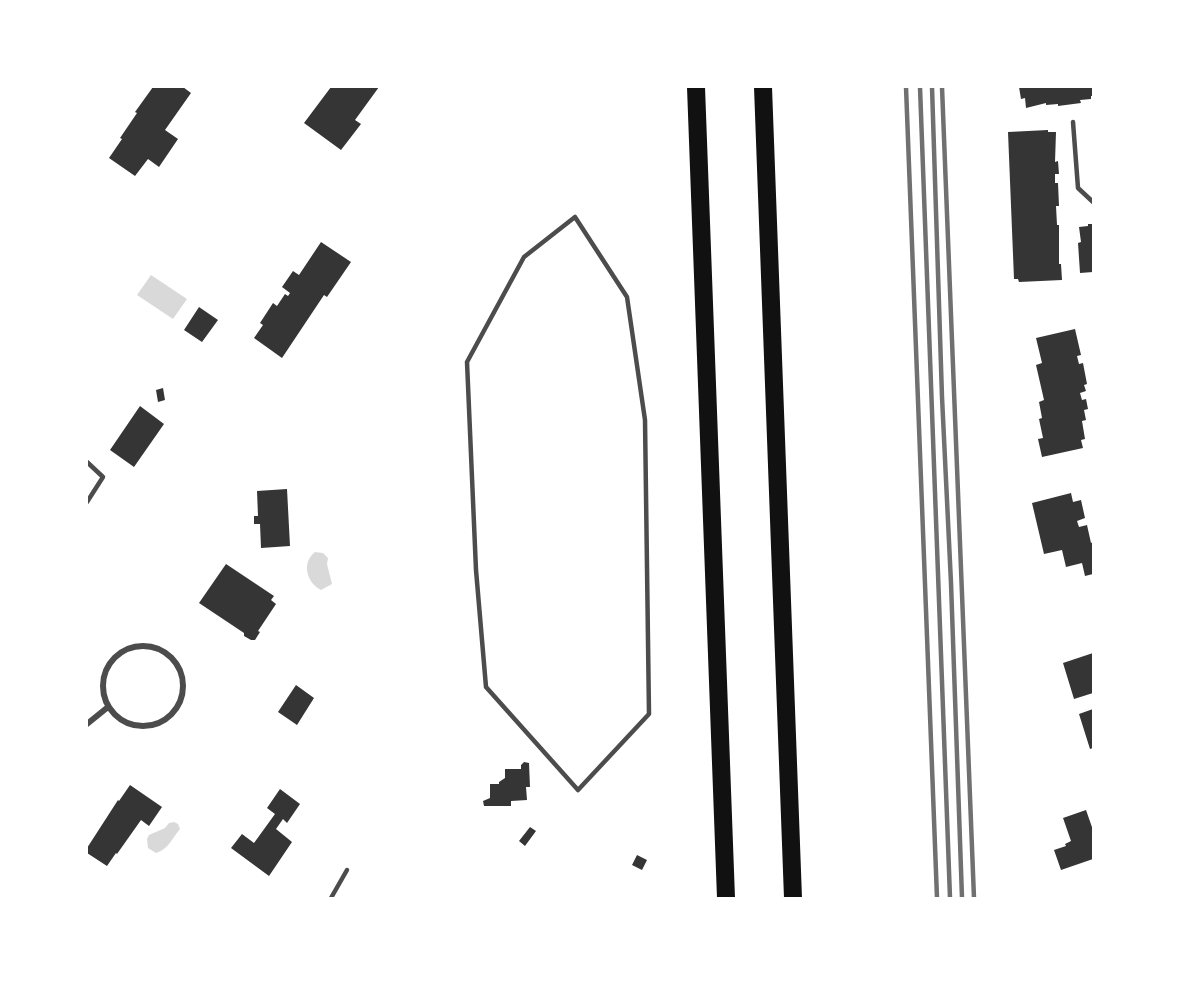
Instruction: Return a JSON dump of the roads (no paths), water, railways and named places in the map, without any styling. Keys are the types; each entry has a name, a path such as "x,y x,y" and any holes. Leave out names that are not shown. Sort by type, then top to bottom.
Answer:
{"highway":[{"path":"696,87 726,898"},
{"path":"764,87 793,898"},
{"path":"788,747 805,898"}],"street":[{"path":"151,646 161,650 174,659 182,671 184,685 182,701 175,713 159,724 149,727 135,726 119,720 108,707 103,694 105,673 112,661 130,648 151,646"},
{"path":"87,724 108,707"}],"lane":[{"path":"1073,122 1078,188 1093,202"},
{"path":"574,218 627,297 645,420 649,714 578,790 486,687 476,570 467,362 524,257 574,218"},
{"path":"87,462 103,477 87,502"},
{"path":"331,898 347,870"}],"railway":[{"path":"906,87 937,898"},
{"path":"920,87 950,898"},
{"path":"932,87 962,898"},
{"path":"942,87 974,898"}]}
